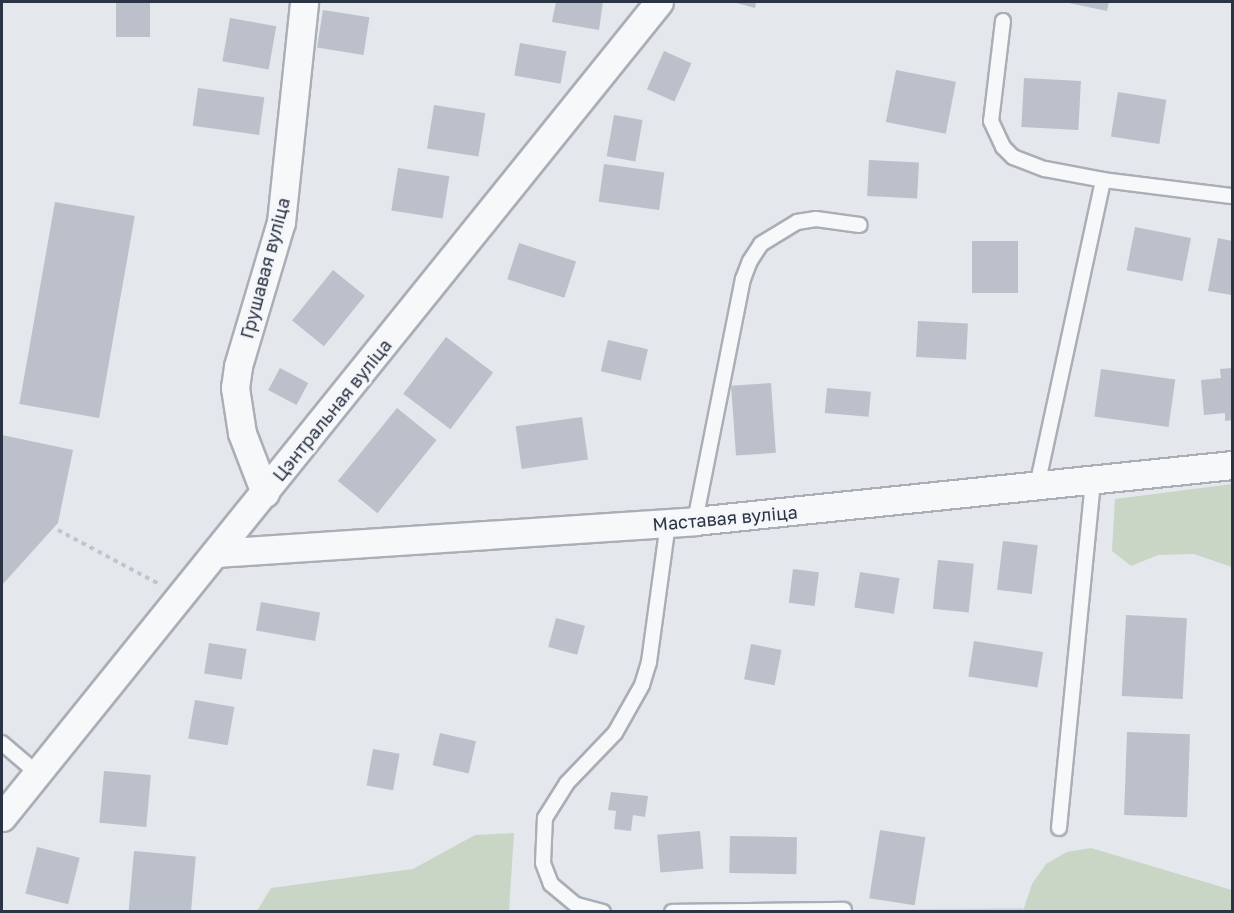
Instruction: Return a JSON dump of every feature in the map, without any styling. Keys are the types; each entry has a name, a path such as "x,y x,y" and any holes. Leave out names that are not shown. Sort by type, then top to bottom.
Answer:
{"street":[{"name":"Грушавая вуліца","path":"265,493 242,433 235,388 238,366 281,222 304,2"},
{"name":"Цэнтральная вуліца","path":"2,817 658,2"},
{"name":"Маставая вуліца","path":"216,553 668,524 1233,465"}],"lane":[{"path":"1003,21 991,107 995,134 1003,147 1026,165 1103,180 1233,196"},
{"path":"1037,486 1103,180"},
{"path":"695,521 743,279 750,261 761,244 797,222 816,219 860,225"},
{"path":"1059,828 1093,480"},
{"path":"603,912 576,904 551,884 543,863 544,818 567,783 615,733 642,685 649,662 668,524"},
{"path":"2,743 37,773"},
{"path":"672,912 844,910"}],"path":[{"path":"58,530 181,597"}],"shaded area":[{"path":"1023,908 1023,912 672,912 844,910"}],"green space":[{"path":"1232,484 1232,567 1194,554 1158,555 1131,566 1112,551 1115,499"},
{"path":"514,833 509,911 257,911 271,888 413,869 475,835"},
{"path":"1091,848 1232,890 1232,911 1023,911 1032,884 1046,864 1067,852"}],"building":[{"path":"116,2 150,2 150,37 116,37"},
{"path":"556,2 603,2 599,30 552,22"},
{"path":"733,2 756,2 755,8"},
{"path":"1064,2 1109,2 1107,11"},
{"path":"323,10 369,17 363,55 317,48"},
{"path":"230,18 276,26 269,69 222,61"},
{"path":"520,43 566,51 561,84 514,75"},
{"path":"664,51 691,63 674,102 647,89"},
{"path":"896,70 956,82 946,134 886,122"},
{"path":"1024,78 1081,81 1078,130 1021,127"},
{"path":"198,88 264,97 259,135 193,126"},
{"path":"1118,92 1166,100 1159,144 1111,136"},
{"path":"434,105 485,113 478,157 427,148"},
{"path":"614,115 643,120 635,161 607,156"},
{"path":"869,160 919,163 917,199 867,196"},
{"path":"604,164 664,172 659,210 599,202"},
{"path":"398,168 449,176 443,219 391,210"},
{"path":"55,202 135,216 99,418 19,404"},
{"path":"1135,227 1191,238 1183,281 1127,270"},
{"path":"1218,238 1232,241 1232,295 1208,291"},
{"path":"972,241 1018,241 1018,293 972,293"},
{"path":"519,243 576,262 564,298 507,279"},
{"path":"333,270 365,296 324,346 292,321"},
{"path":"918,321 968,324 966,360 916,357"},
{"path":"446,337 493,373 450,429 403,394"},
{"path":"608,340 648,349 641,380 601,371"},
{"path":"280,368 308,383 297,405 268,390"},
{"path":"1232,368 1232,420 1225,421 1225,413 1204,415 1201,380 1221,378 1220,369"},
{"path":"1101,369 1175,379 1169,427 1094,417"},
{"path":"771,383 776,453 736,456 731,386"},
{"path":"827,388 871,392 869,417 825,413"},
{"path":"397,408 437,440 377,513 338,481"},
{"path":"582,417 588,460 522,469 516,426"},
{"path":"2,435 73,450 58,523 2,585"},
{"path":"1003,541 1038,545 1032,594 997,590"},
{"path":"938,560 974,564 969,612 933,609"},
{"path":"793,569 819,572 815,606 789,603"},
{"path":"860,572 900,578 894,614 854,608"},
{"path":"261,602 320,612 315,641 256,631"},
{"path":"1126,615 1187,618 1183,699 1122,696"},
{"path":"556,618 585,626 577,655 548,647"},
{"path":"974,641 1043,652 1038,688 968,677"},
{"path":"209,643 247,649 242,680 204,674"},
{"path":"751,644 781,650 775,685 744,679"},
{"path":"195,700 234,707 228,745 188,738"},
{"path":"1127,732 1190,734 1187,817 1124,815"},
{"path":"440,733 476,741 469,773 433,765"},
{"path":"373,749 400,754 393,790 367,785"},
{"path":"104,771 151,775 146,827 99,823"},
{"path":"611,792 648,796 645,817 633,815 631,831 614,829 616,811 608,810"},
{"path":"880,830 925,837 915,905 869,898"},
{"path":"700,831 703,869 660,873 657,835"},
{"path":"730,836 797,837 796,874 729,873"},
{"path":"37,847 80,858 68,904 25,894"},
{"path":"134,851 196,856 191,912 129,912"}]}
